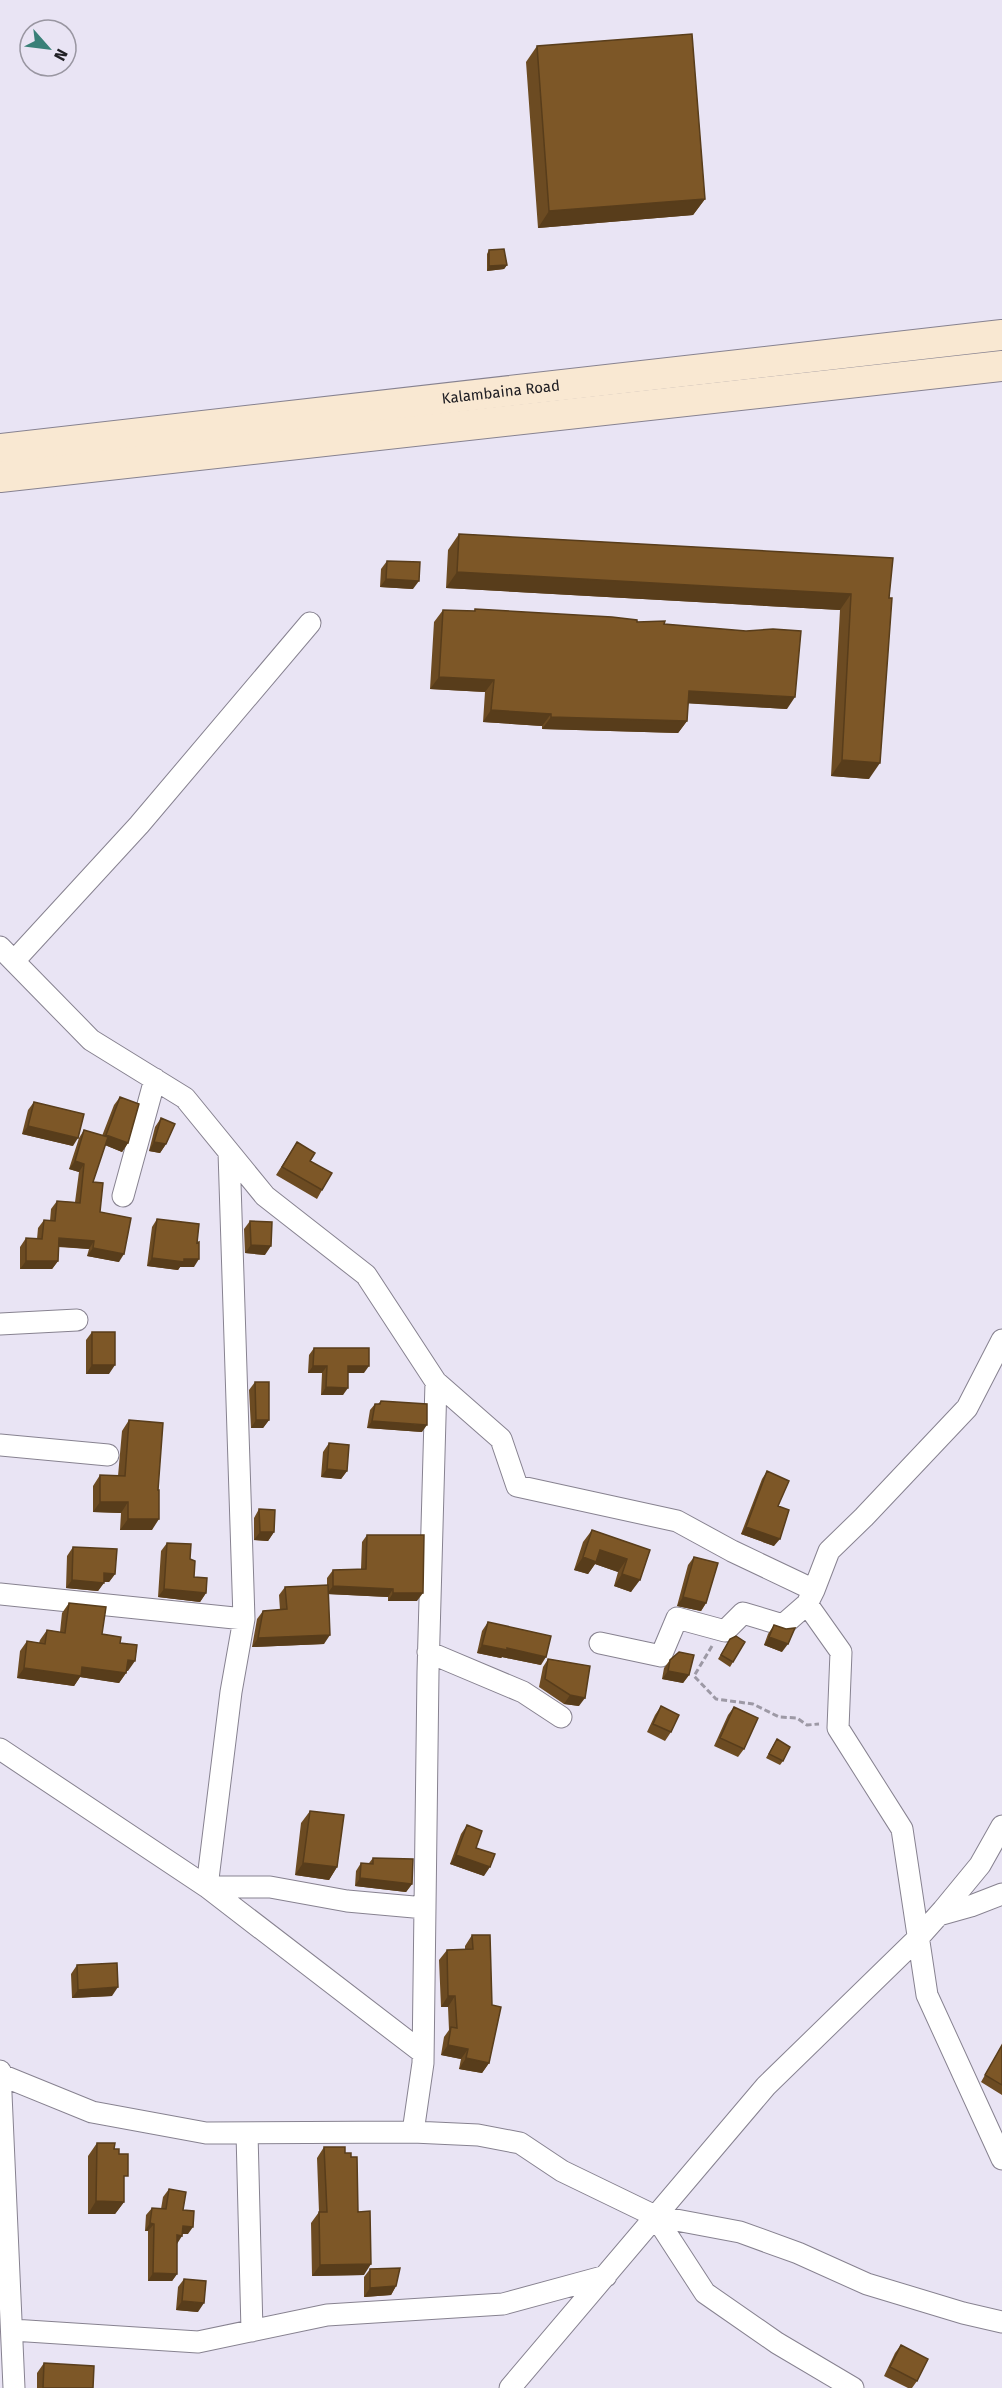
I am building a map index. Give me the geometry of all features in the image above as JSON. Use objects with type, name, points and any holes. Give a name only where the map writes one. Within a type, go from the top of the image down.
[{"type":"main road","name":"Kalambaina Road","points":[[0,449],[1002,335]]},
{"type":"main road","points":[[0,477],[1002,366]]},
{"type":"street","points":[[310,623],[139,825],[7,954],[91,1040],[185,1098],[266,1196],[366,1275],[436,1382],[501,1439],[517,1486],[677,1521],[810,1597],[841,1652],[838,1728],[902,1829],[927,1995],[1002,2159]]},
{"type":"street","points":[[123,1196],[155,1079]]},
{"type":"street","points":[[207,1887],[231,1692],[244,1619],[229,1152]]},
{"type":"street","points":[[0,1324],[77,1320]]},
{"type":"street","points":[[600,1643],[661,1656],[677,1618],[726,1632],[743,1613],[783,1625],[810,1597],[829,1551],[966,1408],[1002,1340]]},
{"type":"street","points":[[413,2132],[423,2053],[428,1652],[436,1382]]},
{"type":"street","points":[[0,1445],[108,1455]]},
{"type":"street","points":[[0,1594],[244,1619]]},
{"type":"street","points":[[428,1652],[523,1692],[561,1717]]},
{"type":"street","points":[[0,1749],[207,1887],[423,2053]]},
{"type":"street","points":[[510,2388],[766,2086],[939,1915],[980,1865],[1002,1826]]},
{"type":"street","points":[[207,1887],[270,1887],[347,1901],[425,1908]]},
{"type":"street","points":[[939,1915],[1002,1894]]},
{"type":"street","points":[[14,2388],[1,2073],[92,2112],[206,2133],[413,2132],[478,2135],[520,2143],[562,2171],[655,2216],[740,2232],[798,2253],[867,2284],[963,2313],[1002,2322]]},
{"type":"street","points":[[247,2133],[252,2331]]},
{"type":"street","points":[[655,2216],[705,2293],[777,2343],[853,2388]]},
{"type":"street","points":[[12,2330],[198,2342],[327,2315],[502,2304],[606,2276]]},
{"type":"path","points":[[726,1632],[717,1638],[694,1676],[716,1699],[753,1704],[779,1717],[797,1718],[807,1725],[838,1723]]},
{"type":"building","points":[[692,34],[705,199],[549,211],[537,46]]},
{"type":"building","points":[[504,249],[507,265],[489,266],[489,250]]},
{"type":"building","points":[[459,534],[893,558],[880,763],[842,760],[851,594],[457,572]]},
{"type":"building","points":[[387,561],[420,562],[419,581],[386,579]]},
{"type":"building","points":[[475,609],[612,617],[637,620],[637,622],[665,621],[664,624],[746,631],[773,629],[801,631],[795,697],[689,691],[687,721],[551,717],[551,714],[491,710],[494,680],[439,677],[443,610],[475,611]]},
{"type":"building","points":[[120,1097],[139,1104],[128,1143],[106,1135]]},
{"type":"building","points":[[34,1102],[84,1114],[78,1138],[28,1126]]},
{"type":"building","points":[[161,1118],[175,1124],[166,1144],[154,1142]]},
{"type":"building","points":[[84,1130],[108,1137],[93,1182],[103,1183],[100,1212],[131,1218],[124,1254],[93,1248],[94,1241],[59,1238],[58,1261],[26,1261],[26,1238],[42,1239],[44,1220],[55,1221],[57,1201],[80,1203],[84,1164],[75,1161]]},
{"type":"building","points":[[297,1142],[315,1153],[310,1161],[332,1173],[322,1190],[282,1167]]},
{"type":"building","points":[[157,1219],[199,1224],[197,1243],[199,1242],[199,1259],[184,1259],[184,1262],[152,1258]]},
{"type":"building","points":[[250,1221],[272,1222],[271,1246],[251,1245]]},
{"type":"building","points":[[92,1332],[115,1332],[115,1365],[92,1365]]},
{"type":"building","points":[[314,1348],[369,1348],[369,1366],[348,1366],[348,1388],[326,1387],[327,1366],[313,1366]]},
{"type":"building","points":[[255,1382],[269,1382],[269,1420],[256,1420]]},
{"type":"building","points":[[381,1401],[427,1404],[427,1425],[372,1421],[375,1404],[380,1404]]},
{"type":"building","points":[[129,1420],[163,1423],[158,1490],[159,1519],[128,1519],[128,1502],[100,1502],[100,1475],[125,1476]]},
{"type":"building","points":[[329,1443],[349,1445],[347,1471],[327,1469]]},
{"type":"building","points":[[767,1471],[789,1481],[778,1506],[789,1510],[780,1539],[746,1527]]},
{"type":"building","points":[[259,1509],[275,1510],[274,1532],[260,1532]]},
{"type":"building","points":[[592,1530],[650,1550],[640,1580],[622,1574],[627,1559],[600,1550],[596,1562],[583,1557]]},
{"type":"building","points":[[367,1535],[424,1535],[423,1593],[393,1593],[393,1589],[333,1586],[333,1570],[366,1569]]},
{"type":"building","points":[[167,1543],[191,1544],[190,1559],[195,1561],[194,1577],[207,1578],[206,1593],[164,1589]]},
{"type":"building","points":[[73,1547],[117,1549],[115,1574],[104,1573],[104,1583],[72,1580]]},
{"type":"building","points":[[694,1557],[718,1563],[706,1603],[683,1597]]},
{"type":"building","points":[[328,1585],[330,1635],[258,1638],[263,1611],[287,1609],[285,1587]]},
{"type":"building","points":[[69,1603],[106,1607],[102,1634],[121,1637],[120,1643],[137,1645],[135,1661],[128,1660],[126,1673],[82,1667],[81,1676],[24,1668],[27,1641],[45,1644],[47,1630],[65,1633]]},
{"type":"building","points":[[488,1622],[551,1636],[546,1657],[482,1645]]},
{"type":"building","points":[[774,1625],[786,1629],[795,1628],[788,1644],[769,1637]]},
{"type":"building","points":[[736,1636],[745,1642],[733,1662],[721,1655],[730,1639]]},
{"type":"building","points":[[679,1652],[694,1655],[689,1675],[668,1671],[670,1660]]},
{"type":"building","points":[[548,1659],[590,1666],[585,1698],[570,1695],[545,1679]]},
{"type":"building","points":[[661,1706],[679,1715],[671,1732],[653,1724]]},
{"type":"building","points":[[734,1707],[758,1718],[744,1749],[720,1738]]},
{"type":"building","points":[[777,1739],[790,1747],[783,1761],[769,1754]]},
{"type":"building","points":[[310,1811],[344,1815],[337,1867],[303,1863]]},
{"type":"building","points":[[467,1825],[482,1831],[476,1848],[495,1854],[490,1867],[456,1855]]},
{"type":"building","points":[[373,1858],[413,1859],[412,1884],[360,1878],[361,1863],[373,1864]]},
{"type":"building","points":[[472,1935],[490,1935],[492,2005],[501,2007],[489,2063],[466,2058],[468,2049],[448,2045],[451,2027],[457,2028],[455,1996],[448,1996],[447,1950],[473,1949]]},
{"type":"building","points":[[117,1963],[118,1987],[78,1990],[77,1965]]},
{"type":"building","points":[[1002,2045],[1002,2085],[985,2075]]},
{"type":"building","points":[[97,2143],[115,2143],[114,2149],[119,2149],[119,2154],[128,2154],[128,2176],[124,2176],[124,2202],[96,2201]]},
{"type":"building","points":[[324,2147],[345,2147],[345,2153],[351,2153],[351,2157],[357,2157],[358,2212],[370,2211],[371,2264],[320,2265],[319,2212],[327,2212]]},
{"type":"building","points":[[169,2189],[186,2192],[183,2210],[194,2211],[193,2227],[183,2226],[182,2236],[177,2235],[177,2274],[153,2273],[154,2224],[150,2223],[152,2208],[166,2209]]},
{"type":"building","points":[[400,2268],[396,2286],[370,2288],[370,2269]]},
{"type":"building","points":[[184,2279],[206,2281],[204,2303],[182,2301]]},
{"type":"building","points":[[901,2345],[928,2359],[917,2381],[890,2367]]},
{"type":"building","points":[[44,2363],[94,2366],[93,2388],[43,2388]]}]
